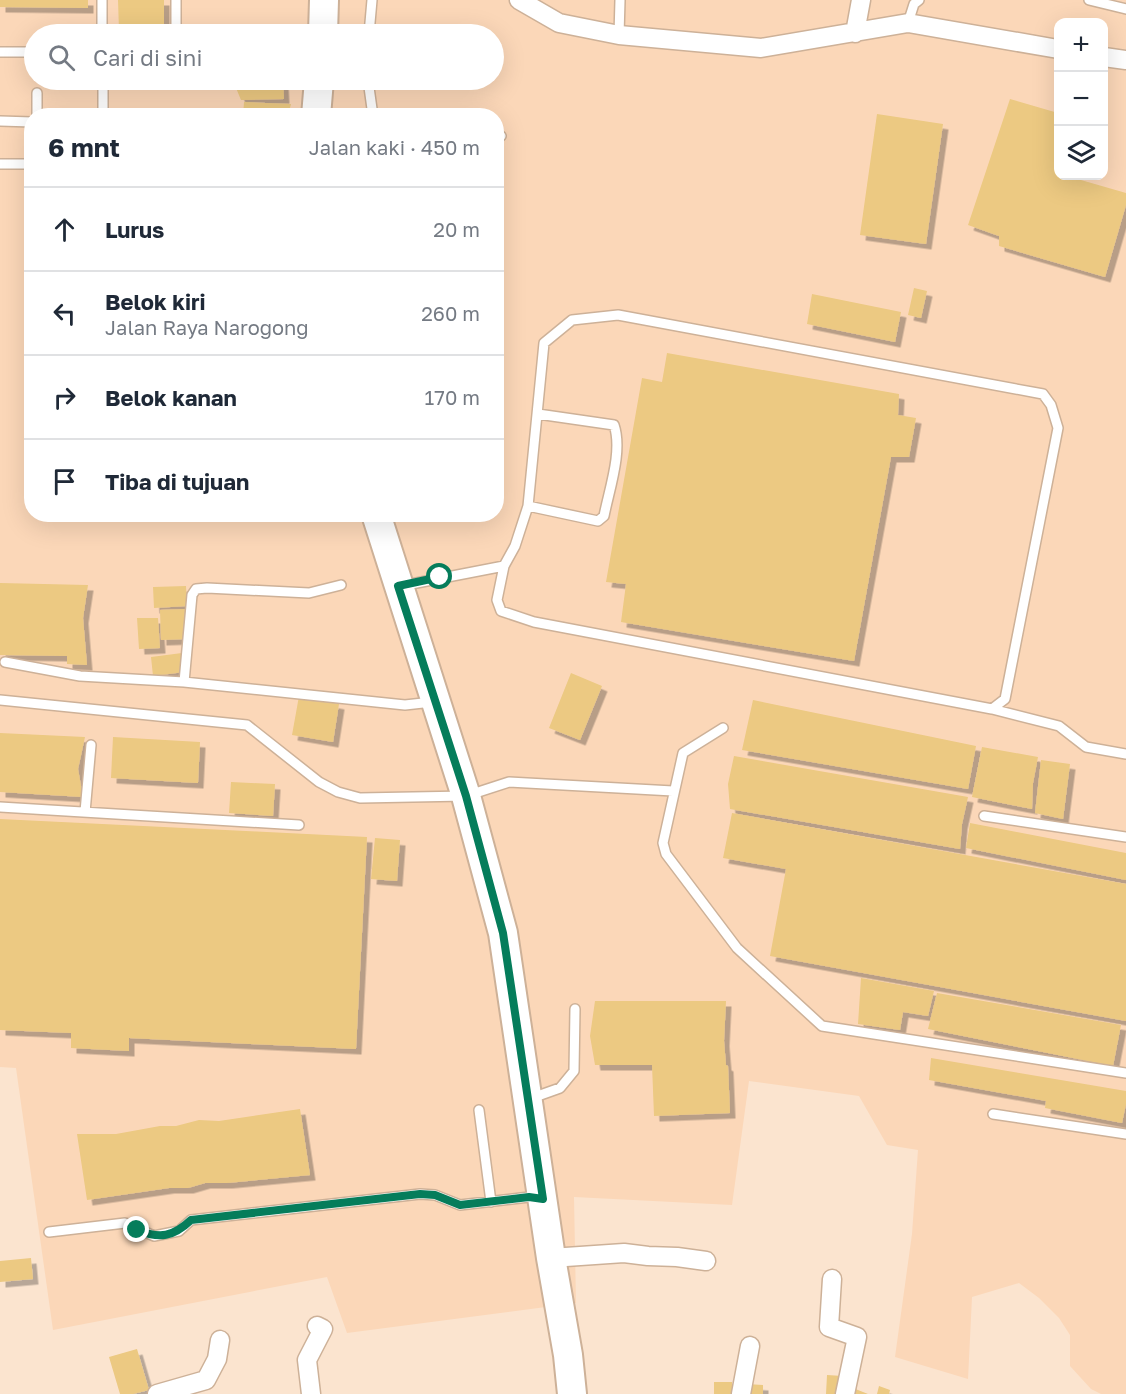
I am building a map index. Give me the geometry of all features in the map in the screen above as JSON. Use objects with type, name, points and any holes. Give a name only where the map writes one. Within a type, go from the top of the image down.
[{"type":"main road","points":[[323,24],[324,0]]},
{"type":"main road","points":[[317,108],[318,90]]},
{"type":"main road","points":[[378,522],[434,702],[466,796],[503,933],[551,1258],[568,1355],[572,1394]]},
{"type":"street","points":[[519,0],[559,23],[619,35],[761,48],[908,23],[1054,48]]},
{"type":"street","points":[[855,33],[861,0]]},
{"type":"street","points":[[1108,58],[1126,60]]},
{"type":"street","points":[[551,1258],[624,1252],[648,1257],[677,1257],[706,1261]]},
{"type":"street","points":[[832,1279],[829,1327],[857,1337],[846,1394]]},
{"type":"street","points":[[311,1394],[308,1360],[323,1329],[317,1326]]},
{"type":"street","points":[[157,1394],[209,1387],[220,1340]]},
{"type":"street","points":[[741,1394],[750,1346]]},
{"type":"lane","points":[[102,0],[102,24]]},
{"type":"lane","points":[[176,0],[176,24]]},
{"type":"lane","points":[[370,24],[372,0]]},
{"type":"lane","points":[[619,35],[620,0]]},
{"type":"lane","points":[[908,23],[914,4],[919,0]]},
{"type":"lane","points":[[1089,0],[1126,9]]},
{"type":"lane","points":[[0,52],[24,52]]},
{"type":"lane","points":[[103,90],[103,108]]},
{"type":"lane","points":[[369,90],[372,108]]},
{"type":"lane","points":[[37,93],[37,108]]},
{"type":"lane","points":[[0,121],[24,122]]},
{"type":"lane","points":[[0,164],[24,164]]},
{"type":"lane","points":[[992,709],[1005,699],[1058,428],[1052,405],[1043,394],[618,315],[572,320],[544,343],[528,506],[515,546],[504,566],[497,600],[501,611],[534,622],[992,709],[1059,726],[1086,747],[1126,754]]},
{"type":"lane","points":[[528,506],[598,520],[604,516],[617,451],[617,433],[614,425],[538,414]]},
{"type":"lane","points":[[398,586],[504,566]]},
{"type":"lane","points":[[184,682],[192,595],[196,590],[207,588],[309,593],[341,585]]},
{"type":"lane","points":[[4,662],[80,676],[184,682],[405,705],[434,702]]},
{"type":"lane","points":[[0,699],[238,723],[256,730],[319,782],[338,792],[360,798],[466,796],[510,782],[673,791]]},
{"type":"lane","points":[[723,728],[682,753],[663,843],[666,854],[737,948],[822,1026],[1126,1072]]},
{"type":"lane","points":[[85,812],[91,745]]},
{"type":"lane","points":[[0,807],[299,825]]},
{"type":"lane","points":[[984,816],[1126,837]]},
{"type":"lane","points":[[529,1100],[560,1088],[574,1071],[575,1008]]},
{"type":"lane","points":[[479,1110],[491,1202]]},
{"type":"lane","points":[[993,1114],[1126,1134]]},
{"type":"lane","points":[[49,1232],[125,1223],[154,1236],[179,1231],[191,1220],[420,1194],[435,1195],[460,1205],[529,1197],[543,1199]]},
{"type":"shaded area","points":[[0,0],[1126,0],[1126,1394],[1101,1394],[1091,1389],[1070,1366],[1070,1335],[1059,1318],[1039,1298],[1019,1283],[972,1297],[968,1379],[895,1357],[912,1234],[918,1150],[887,1145],[859,1096],[749,1081],[732,1205],[574,1197],[576,1303],[347,1333],[327,1277],[53,1330],[16,1068],[0,1067]]},
{"type":"building","points":[[0,0],[88,0],[88,8],[0,7]]},
{"type":"building","points":[[118,0],[164,0],[164,24],[119,24]]},
{"type":"building","points":[[237,90],[284,90],[284,99],[241,100]]},
{"type":"building","points":[[1010,99],[1054,112],[1054,180],[1081,180],[1126,193],[1126,205],[1105,277],[999,246],[999,236],[968,225]]},
{"type":"building","points":[[244,102],[291,104],[290,108],[244,108]]},
{"type":"building","points":[[877,114],[943,124],[926,244],[860,235]]},
{"type":"building","points":[[914,288],[927,291],[921,318],[908,315]]},
{"type":"building","points":[[812,294],[901,312],[895,342],[807,324]]},
{"type":"building","points":[[667,353],[899,394],[898,415],[916,418],[909,457],[891,457],[854,661],[621,622],[626,584],[606,582],[642,378],[662,382]]},
{"type":"building","points":[[0,583],[88,585],[83,618],[87,665],[67,664],[67,656],[0,655]]},
{"type":"building","points":[[186,586],[187,606],[154,608],[153,587]]},
{"type":"building","points":[[186,609],[187,639],[161,640],[160,610]]},
{"type":"building","points":[[137,618],[158,618],[160,648],[139,649]]},
{"type":"building","points":[[182,653],[184,672],[153,676],[151,657]]},
{"type":"building","points":[[571,673],[602,686],[580,740],[549,728]]},
{"type":"building","points":[[299,696],[339,704],[333,742],[292,735]]},
{"type":"building","points":[[753,700],[976,746],[968,789],[742,750]]},
{"type":"building","points":[[0,733],[85,737],[78,769],[83,797],[0,792]]},
{"type":"building","points":[[113,737],[200,742],[198,783],[111,778]]},
{"type":"building","points":[[982,747],[1038,757],[1033,783],[1032,809],[972,797]]},
{"type":"building","points":[[734,756],[968,797],[962,824],[960,849],[730,809],[728,784]]},
{"type":"building","points":[[1041,760],[1070,764],[1063,819],[1035,813]]},
{"type":"building","points":[[231,782],[275,784],[273,816],[229,813]]},
{"type":"building","points":[[732,813],[1126,884],[1126,1021],[770,956],[786,869],[723,858]]},
{"type":"building","points":[[0,819],[367,837],[356,1049],[129,1038],[129,1051],[71,1048],[71,1033],[0,1030]]},
{"type":"building","points":[[970,823],[1126,853],[1126,880],[966,848]]},
{"type":"building","points":[[375,838],[400,840],[397,881],[371,879]]},
{"type":"building","points":[[861,978],[934,991],[928,1016],[903,1012],[900,1030],[858,1024]]},
{"type":"building","points":[[937,993],[1121,1025],[1113,1066],[928,1029]]},
{"type":"building","points":[[595,1001],[726,1001],[724,1041],[726,1065],[728,1066],[730,1113],[654,1116],[652,1065],[595,1065],[590,1036]]},
{"type":"building","points":[[931,1058],[1126,1091],[1122,1123],[1045,1108],[1046,1101],[929,1080]]},
{"type":"building","points":[[300,1109],[310,1175],[205,1183],[188,1188],[169,1188],[87,1200],[77,1134],[116,1134],[160,1126],[176,1126],[199,1120],[219,1121]]},
{"type":"building","points":[[31,1258],[33,1279],[0,1282],[0,1261]]},
{"type":"building","points":[[137,1349],[149,1390],[120,1394],[109,1357]]},
{"type":"building","points":[[827,1375],[843,1376],[842,1394],[826,1394]]},
{"type":"building","points":[[714,1382],[732,1382],[732,1394],[714,1394]]},
{"type":"building","points":[[747,1384],[763,1385],[763,1394],[746,1394]]},
{"type":"building","points":[[879,1386],[890,1390],[889,1394],[877,1394]]},
{"type":"building","points":[[853,1388],[868,1394],[850,1394]]},
{"type":"route","points":[[137,1230],[154,1236],[179,1231],[191,1220],[420,1194],[435,1195],[460,1205],[529,1197],[543,1199],[503,933],[466,796],[398,586],[440,577]]}]
